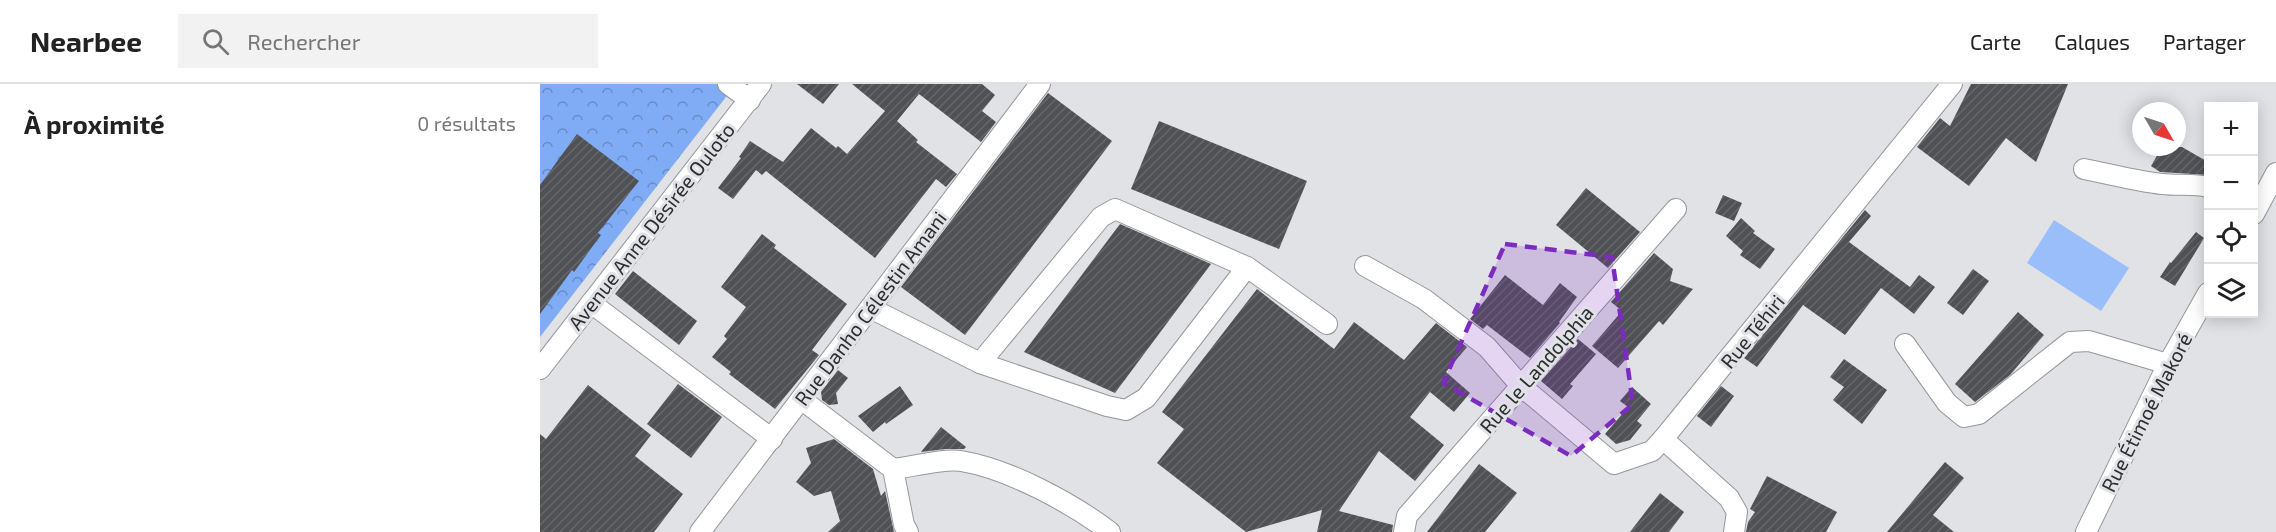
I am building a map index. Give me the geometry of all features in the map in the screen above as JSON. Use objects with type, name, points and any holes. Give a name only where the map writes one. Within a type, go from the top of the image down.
[{"type":"street","points":[[728,84],[756,92]]},
{"type":"street","name":"Rue Danho Célestin Amani","points":[[700,532],[1040,84]]},
{"type":"street","name":"Rue Téhiri","points":[[1521,386],[1614,464],[1652,451],[1952,84]]},
{"type":"street","name":"Avenue Anne Désirée Ouloto","points":[[540,369],[756,92]]},
{"type":"street","points":[[2084,169],[2155,184],[2181,187],[2194,183],[2204,186]]},
{"type":"street","points":[[2260,207],[2276,173]]},
{"type":"street","points":[[980,363],[1101,217],[1115,209],[1247,267],[1327,324]]},
{"type":"street","name":"Rue le Landolphia","points":[[1404,532],[1407,516],[1676,209]]},
{"type":"street","points":[[1365,266],[1424,299],[1478,340],[1521,386]]},
{"type":"street","points":[[870,308],[980,363],[1107,406],[1126,410],[1146,398],[1247,267]]},
{"type":"street","name":"Rue Étimoé Makoré","points":[[2086,532],[2168,364],[2204,300]]},
{"type":"street","points":[[591,303],[772,439]]},
{"type":"street","points":[[1905,344],[1947,403],[1964,417],[1979,414],[2070,342],[2089,341],[2168,364]]},
{"type":"street","points":[[801,399],[893,469],[904,525],[908,532]]},
{"type":"street","points":[[1664,439],[1730,498],[1737,512],[1734,532]]},
{"type":"street","points":[[893,469],[959,460],[1018,479],[1088,515],[1110,532]]},
{"type":"highlighted area","points":[[1505,244],[1612,257],[1633,404],[1571,456],[1443,383]]},
{"type":"shaded area","points":[[2054,220],[2129,268],[2101,311],[2027,263]]},
{"type":"green space","points":[[540,84],[736,84],[540,337]]},
{"type":"building","points":[[797,84],[839,84],[823,104]]},
{"type":"building","points":[[852,84],[982,84],[995,95],[982,111],[996,122],[981,142],[919,94],[897,121],[918,140],[916,142],[957,174],[946,187],[936,179],[875,258],[766,171],[762,175],[756,170],[733,199],[718,188],[741,158],[739,157],[750,141],[783,162],[811,128],[847,154],[885,111]]},
{"type":"building","points":[[1971,84],[2068,84],[2036,162],[2006,138],[1969,186],[1917,147],[1940,118],[1950,126]]},
{"type":"building","points":[[1048,93],[1112,141],[965,335],[901,287]]},
{"type":"building","points":[[1159,121],[1307,181],[1279,249],[1131,189]]},
{"type":"building","points":[[577,134],[639,181],[598,233],[601,235],[574,272],[572,270],[540,314],[540,185]]},
{"type":"building","points":[[2186,149],[2204,160],[2204,175],[2160,172],[2151,166],[2157,156],[2186,156]]},
{"type":"building","points":[[1586,188],[1640,232],[1608,268],[1556,225]]},
{"type":"building","points":[[1723,195],[1742,203],[1734,221],[1715,213]]},
{"type":"building","points":[[1865,210],[1871,216],[1849,242],[1910,287],[1919,275],[1935,287],[1914,314],[1881,288],[1845,335],[1803,305],[1757,367],[1744,358]]},
{"type":"building","points":[[1741,218],[1755,231],[1753,233],[1775,249],[1760,269],[1740,255],[1743,251],[1726,236]]},
{"type":"building","points":[[1120,224],[1211,264],[1115,393],[1024,352]]},
{"type":"building","points":[[2196,232],[2204,238],[2175,286],[2160,277]]},
{"type":"building","points":[[762,234],[776,245],[774,248],[847,304],[812,350],[819,355],[775,409],[729,374],[731,372],[712,357],[727,339],[724,336],[746,307],[721,287]]},
{"type":"building","points":[[1654,253],[1673,269],[1670,281],[1693,289],[1663,325],[1659,321],[1618,368],[1592,346],[1622,311],[1611,302]]},
{"type":"building","points":[[1973,269],[1989,281],[1963,315],[1947,303]]},
{"type":"building","points":[[633,271],[697,321],[679,345],[615,294]]},
{"type":"building","points":[[1505,275],[1543,305],[1560,283],[1577,297],[1560,323],[1530,358],[1487,325],[1483,329],[1470,319]]},
{"type":"building","points":[[1257,289],[1334,349],[1354,322],[1404,360],[1436,323],[1467,347],[1446,372],[1470,393],[1454,412],[1430,392],[1410,417],[1444,445],[1415,481],[1379,451],[1339,511],[1393,525],[1392,532],[1317,532],[1322,510],[1246,532],[1157,463],[1184,429],[1162,412]]},
{"type":"building","points":[[2018,312],[2044,335],[2010,375],[1975,402],[1955,384]]},
{"type":"building","points":[[1578,339],[1596,354],[1570,384],[1573,386],[1562,399],[1541,381]]},
{"type":"building","points":[[1844,359],[1887,390],[1862,424],[1833,400],[1844,387],[1830,377]]},
{"type":"building","points":[[838,370],[848,378],[836,393],[838,404],[829,405],[822,400],[821,392]]},
{"type":"building","points":[[678,384],[722,417],[691,458],[647,424]]},
{"type":"building","points":[[588,385],[651,435],[635,456],[683,494],[654,532],[540,532],[540,434],[546,439]]},
{"type":"building","points":[[900,386],[913,405],[873,432],[858,416]]},
{"type":"building","points":[[1721,386],[1734,396],[1711,427],[1697,416]]},
{"type":"building","points":[[1632,387],[1651,404],[1637,421],[1642,425],[1630,440],[1616,444],[1605,434],[1628,407],[1620,401]]},
{"type":"building","points":[[941,427],[966,447],[921,452]]},
{"type":"building","points":[[834,439],[873,469],[881,496],[885,491],[894,532],[828,532],[840,521],[831,491],[814,496],[796,482],[811,463],[806,448]]},
{"type":"building","points":[[1945,462],[1964,478],[1933,515],[1954,532],[1887,532]]},
{"type":"building","points":[[1479,464],[1517,493],[1485,532],[1427,532]]},
{"type":"building","points":[[1767,476],[1837,512],[1826,532],[1746,532],[1748,522],[1755,512],[1750,509]]},
{"type":"building","points":[[1660,493],[1684,512],[1669,532],[1630,532]]}]
